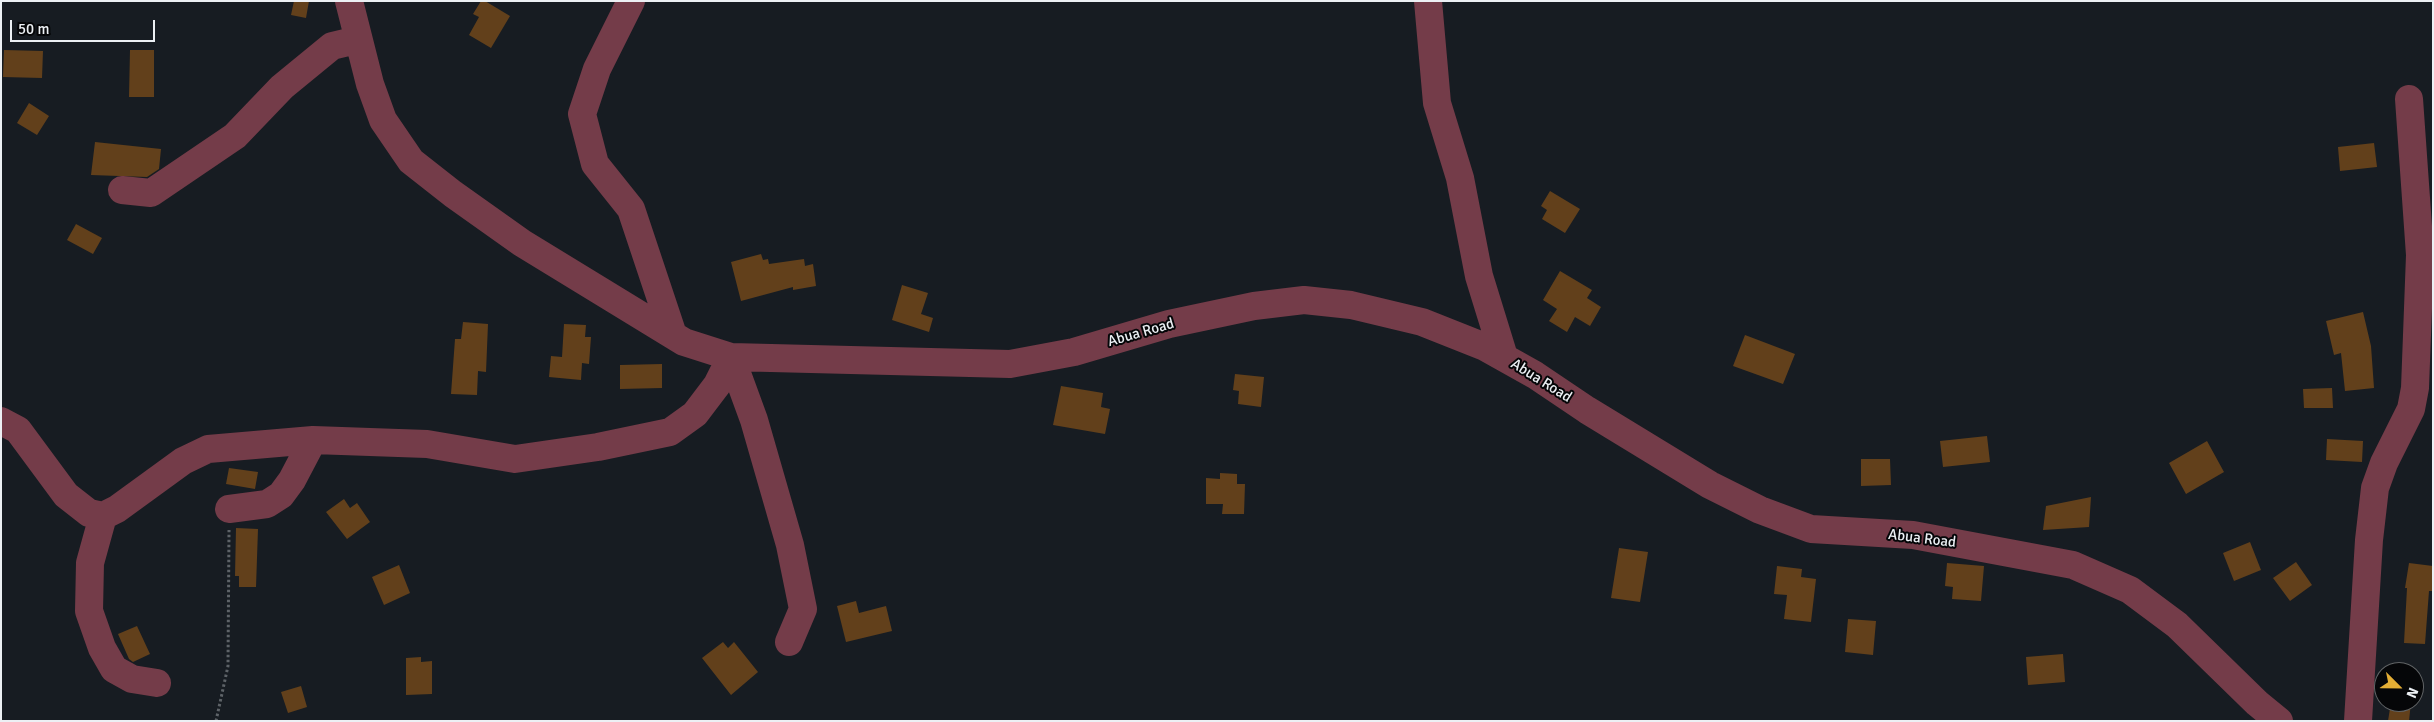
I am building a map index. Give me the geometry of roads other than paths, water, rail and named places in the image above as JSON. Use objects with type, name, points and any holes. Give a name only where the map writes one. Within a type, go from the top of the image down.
[{"type":"street","name":"Abua Road","points":[[349,1],[357,40],[383,120],[411,161],[453,194],[522,243],[684,342],[731,357],[1010,364],[1074,352],[1169,324],[1254,306],[1304,300],[1351,305],[1422,322],[1485,346],[1710,485],[1760,510],[1811,528],[1913,535],[2073,565],[2130,590],[2177,625],[2257,703],[2279,721]]},
{"type":"street","points":[[631,1],[597,69],[582,114],[595,164],[631,209],[673,335]]},
{"type":"street","points":[[1428,1],[1437,103],[1460,178],[1479,276],[1504,357]]},
{"type":"street","points":[[122,190],[151,193],[235,136],[282,87],[332,46],[357,40]]},
{"type":"street","points":[[2358,721],[2371,515],[2375,488],[2384,463],[2411,409],[2415,388],[2420,255],[2408,99]]},
{"type":"street","points":[[1,421],[18,430],[66,495],[89,513],[103,516],[117,509],[183,461],[208,449],[313,440],[427,444],[515,459],[598,447],[670,432],[695,414],[718,386],[731,357]]},
{"type":"street","points":[[731,357],[754,420],[790,545],[803,610],[789,642]]},
{"type":"street","points":[[229,509],[266,504],[281,495],[292,480],[313,440]]},
{"type":"street","points":[[103,516],[90,563],[89,612],[102,648],[114,670],[132,679],[157,683]]}]
